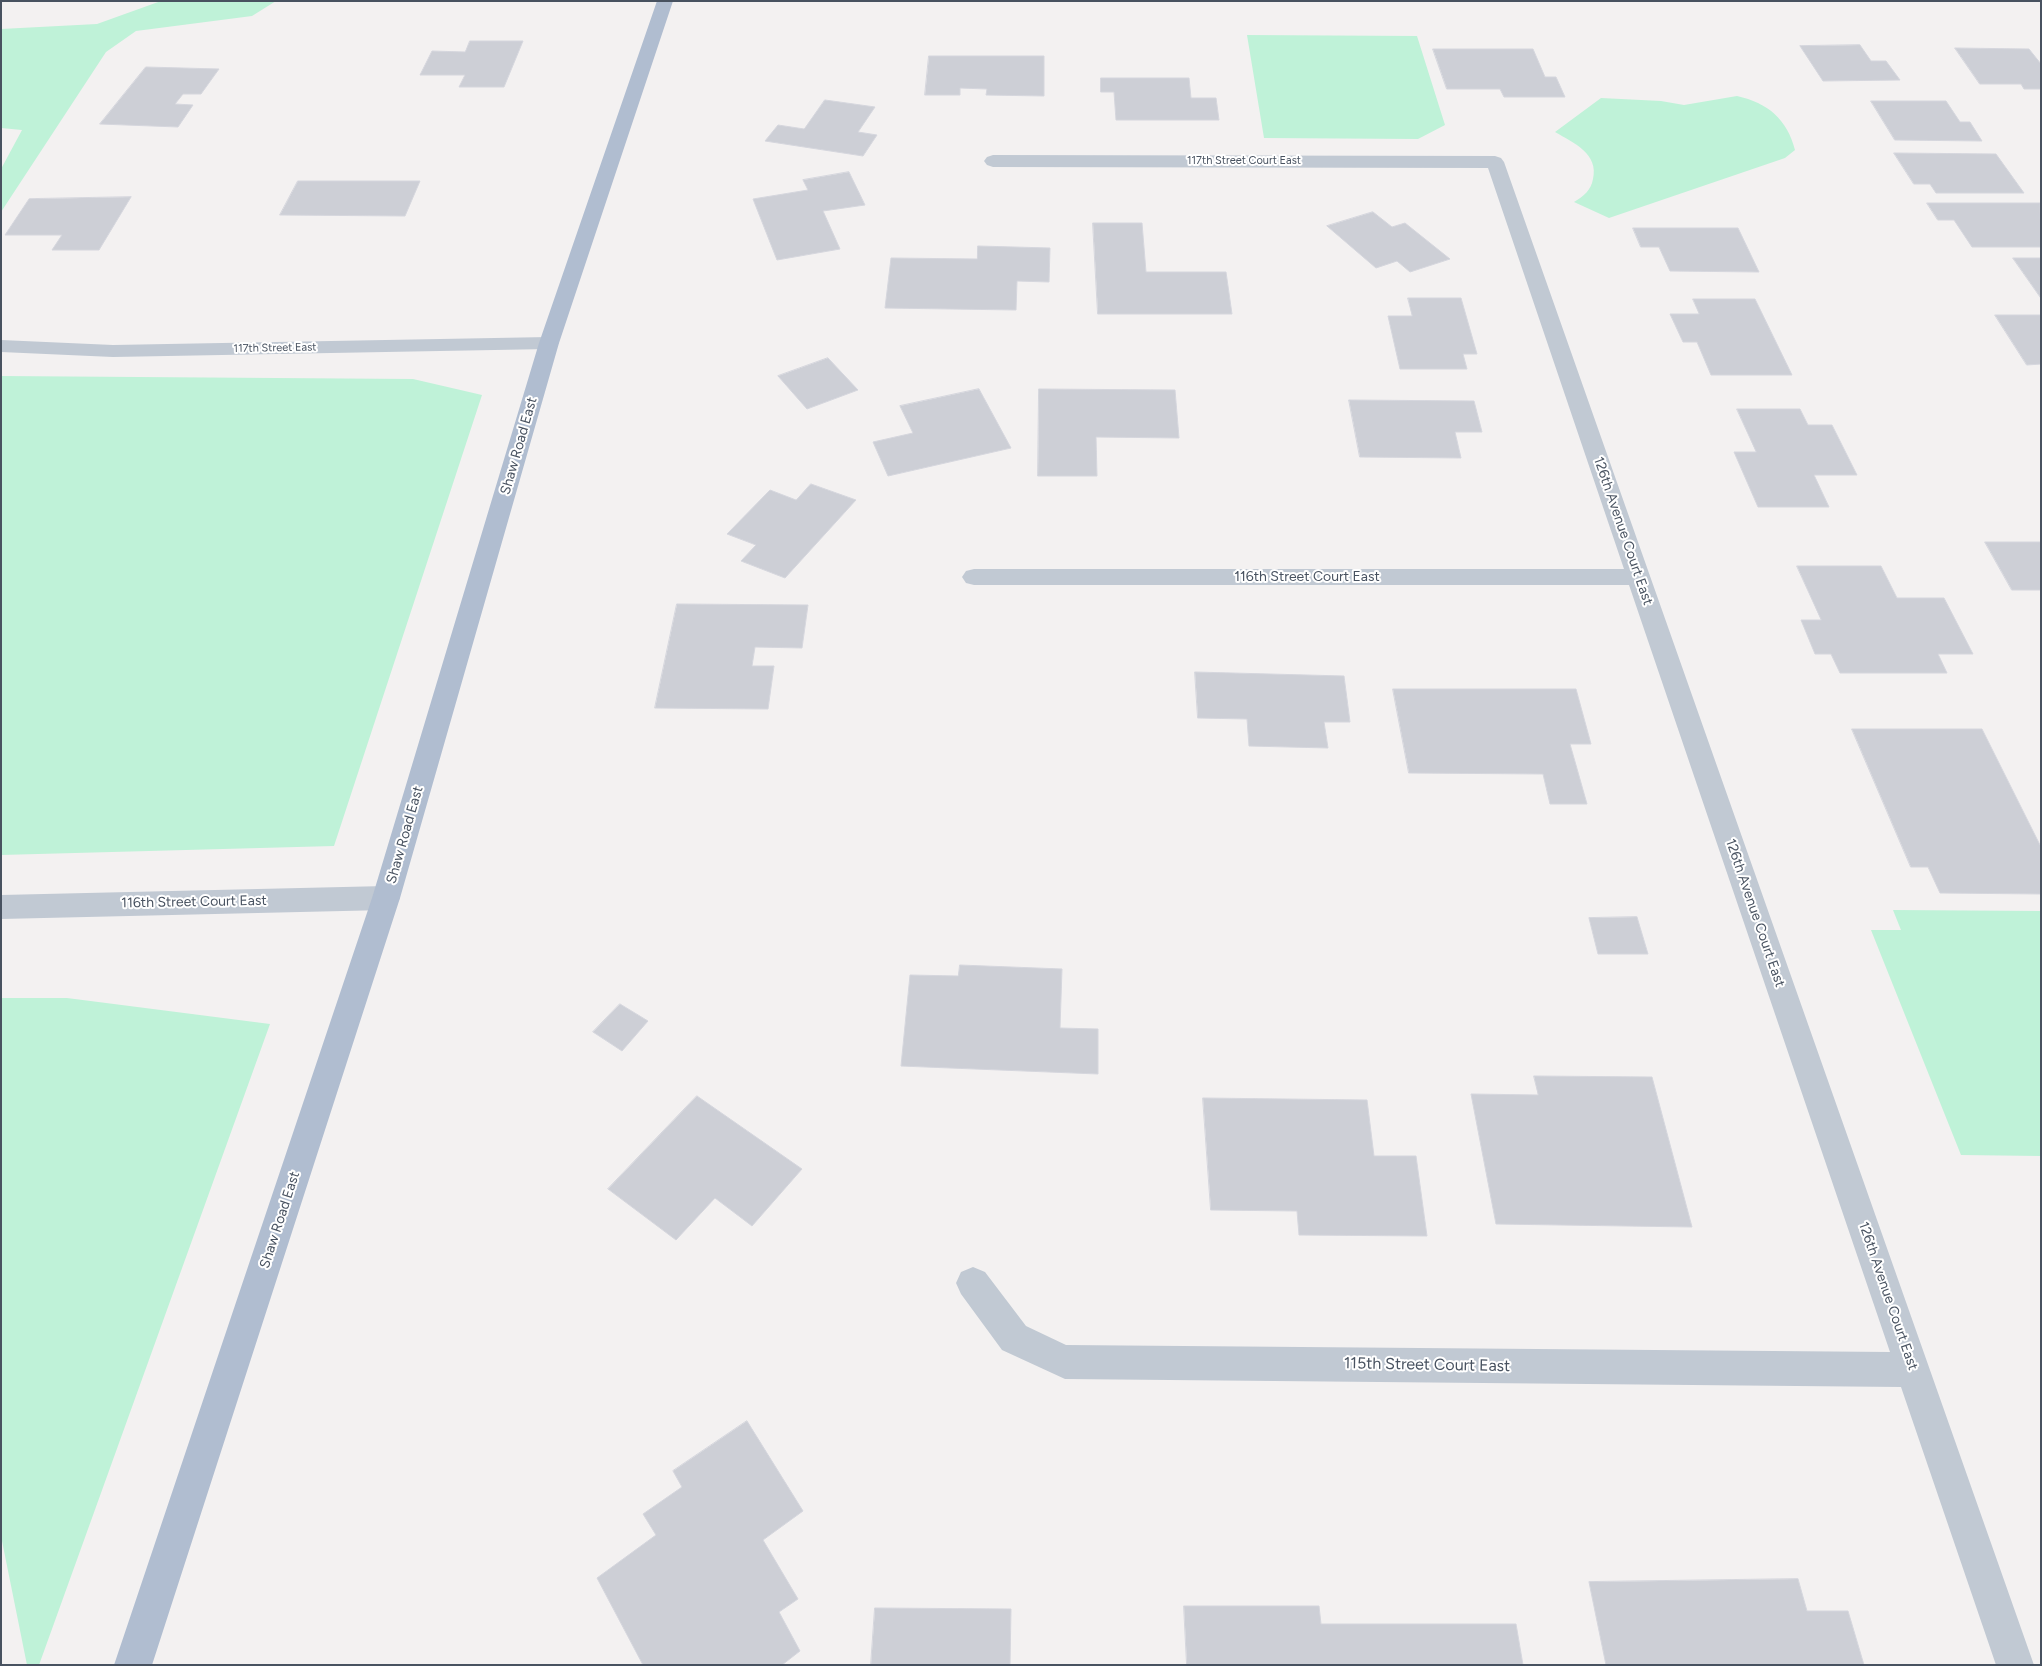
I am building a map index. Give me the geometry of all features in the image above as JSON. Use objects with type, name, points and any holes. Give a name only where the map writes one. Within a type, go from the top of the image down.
[{"type":"main road","name":"Shaw Road East","points":[[134,1665],[386,898],[549,343],[665,1]]},
{"type":"street","name":"117th Street Court East","points":[[994,161],[1495,162]]},
{"type":"street","name":"126th Avenue Court East","points":[[1495,162],[2016,1665]]},
{"type":"street","name":"117th Street East","points":[[1,346],[113,351],[549,343]]},
{"type":"street","name":"116th Street Court East","points":[[974,577],[1639,577]]},
{"type":"street","name":"116th Street Court East","points":[[1,907],[386,898]]},
{"type":"street","name":"115th Street Court East","points":[[973,1283],[1014,1338],[1065,1362],[1914,1370]]},
{"type":"green space","points":[[161,1],[276,1],[252,16],[136,31],[106,52],[1,212],[1,169],[22,130],[1,128],[1,29],[97,24]]},
{"type":"green space","points":[[1247,35],[1417,36],[1445,125],[1418,139],[1264,138]]},
{"type":"green space","points":[[1737,96],[1758,103],[1775,114],[1787,129],[1795,150],[1785,158],[1609,218],[1574,202],[1589,190],[1594,170],[1589,156],[1583,150],[1555,132],[1601,98],[1661,101],[1684,105]]},
{"type":"green space","points":[[1,376],[413,379],[482,395],[334,846],[1,855]]},
{"type":"green space","points":[[1893,910],[2041,911],[2041,1156],[1961,1155],[1871,930],[1901,930]]},
{"type":"green space","points":[[1,998],[67,998],[270,1024],[39,1665],[27,1665],[1,1536]]},
{"type":"building","points":[[470,41],[523,41],[504,87],[459,87],[465,75],[420,75],[432,51],[465,52]]},
{"type":"building","points":[[1860,45],[1871,61],[1886,61],[1900,80],[1823,81],[1800,46]]},
{"type":"building","points":[[1955,48],[2029,49],[2041,64],[2041,89],[2024,89],[2021,84],[1980,84]]},
{"type":"building","points":[[1433,49],[1533,49],[1545,77],[1556,77],[1565,97],[1504,97],[1500,89],[1447,89]]},
{"type":"building","points":[[929,56],[1044,56],[1044,96],[986,95],[987,89],[960,88],[960,95],[925,95]]},
{"type":"building","points":[[146,67],[219,69],[201,94],[183,94],[175,104],[193,105],[178,127],[100,124]]},
{"type":"building","points":[[1101,78],[1189,78],[1191,98],[1216,98],[1219,120],[1116,120],[1114,92],[1101,92]]},
{"type":"building","points":[[825,100],[875,107],[858,132],[877,135],[863,156],[765,141],[778,125],[804,129]]},
{"type":"building","points":[[1871,101],[1946,101],[1960,122],[1970,122],[1982,141],[1895,140]]},
{"type":"building","points":[[1894,153],[1996,154],[2024,193],[1936,193],[1930,184],[1914,184]]},
{"type":"building","points":[[849,172],[865,205],[823,211],[840,249],[777,260],[753,199],[808,190],[803,180]]},
{"type":"building","points":[[298,181],[420,181],[405,216],[280,215]]},
{"type":"building","points":[[131,197],[99,250],[52,250],[62,235],[5,235],[29,199]]},
{"type":"building","points":[[1927,203],[2040,203],[2041,247],[1972,247],[1954,220],[1938,220]]},
{"type":"building","points":[[1373,212],[1392,227],[1405,223],[1450,259],[1410,272],[1397,261],[1376,268],[1327,226]]},
{"type":"building","points":[[1093,223],[1142,223],[1146,272],[1226,272],[1232,314],[1098,314]]},
{"type":"building","points":[[1633,228],[1738,228],[1759,272],[1670,271],[1659,247],[1641,247]]},
{"type":"building","points":[[978,246],[1050,248],[1049,282],[1017,281],[1016,310],[885,308],[891,258],[977,259]]},
{"type":"building","points":[[2013,258],[2041,258],[2041,298]]},
{"type":"building","points":[[1408,298],[1461,298],[1477,354],[1463,354],[1467,369],[1400,369],[1388,316],[1412,316]]},
{"type":"building","points":[[1693,299],[1755,299],[1792,375],[1711,375],[1697,342],[1683,342],[1670,314],[1699,314]]},
{"type":"building","points":[[1995,315],[2041,315],[2041,364],[2027,365]]},
{"type":"building","points":[[828,358],[858,390],[807,409],[778,376]]},
{"type":"building","points":[[979,389],[1011,448],[888,476],[873,442],[913,433],[900,406]]},
{"type":"building","points":[[1039,389],[1175,390],[1179,438],[1096,437],[1097,476],[1038,476]]},
{"type":"building","points":[[1349,400],[1474,401],[1482,432],[1455,432],[1461,458],[1360,457]]},
{"type":"building","points":[[1737,409],[1800,409],[1808,425],[1832,425],[1857,475],[1814,475],[1829,507],[1758,507],[1734,452],[1756,452]]},
{"type":"building","points":[[811,484],[856,500],[785,578],[741,561],[756,545],[727,534],[770,490],[796,500]]},
{"type":"building","points":[[1985,542],[2041,542],[2041,590],[2012,590]]},
{"type":"building","points":[[1797,566],[1881,566],[1897,598],[1944,598],[1973,654],[1938,654],[1947,673],[1840,673],[1831,654],[1815,654],[1801,620],[1821,620]]},
{"type":"building","points":[[677,604],[808,605],[802,648],[755,647],[752,666],[774,666],[768,709],[655,708]]},
{"type":"building","points":[[1195,672],[1344,676],[1350,722],[1324,722],[1328,748],[1249,746],[1247,719],[1198,718]]},
{"type":"building","points":[[1393,689],[1576,689],[1591,744],[1570,744],[1587,804],[1550,804],[1543,774],[1409,773]]},
{"type":"building","points":[[1852,729],[1982,729],[2041,847],[2041,894],[1940,893],[1928,867],[1911,867]]},
{"type":"building","points":[[1637,917],[1648,954],[1598,954],[1589,918]]},
{"type":"building","points":[[960,965],[1062,969],[1060,1028],[1098,1029],[1098,1074],[901,1066],[910,975],[958,976]]},
{"type":"building","points":[[620,1004],[648,1021],[622,1051],[593,1032]]},
{"type":"building","points":[[1534,1076],[1652,1077],[1692,1227],[1496,1224],[1471,1094],[1538,1095]]},
{"type":"building","points":[[697,1096],[802,1169],[752,1226],[715,1198],[676,1240],[608,1189]]},
{"type":"building","points":[[1203,1098],[1367,1100],[1374,1156],[1416,1156],[1427,1236],[1299,1235],[1297,1211],[1211,1210]]},
{"type":"building","points":[[747,1421],[803,1511],[763,1540],[798,1599],[779,1612],[800,1651],[782,1665],[643,1665],[597,1578],[656,1535],[643,1514],[682,1487],[673,1471]]},
{"type":"building","points":[[1798,1579],[1807,1611],[1848,1611],[1864,1665],[1606,1665],[1589,1582]]},
{"type":"building","points":[[1184,1606],[1319,1606],[1321,1624],[1516,1624],[1523,1665],[1187,1665]]},
{"type":"building","points":[[875,1608],[1011,1609],[1010,1665],[871,1665]]}]
